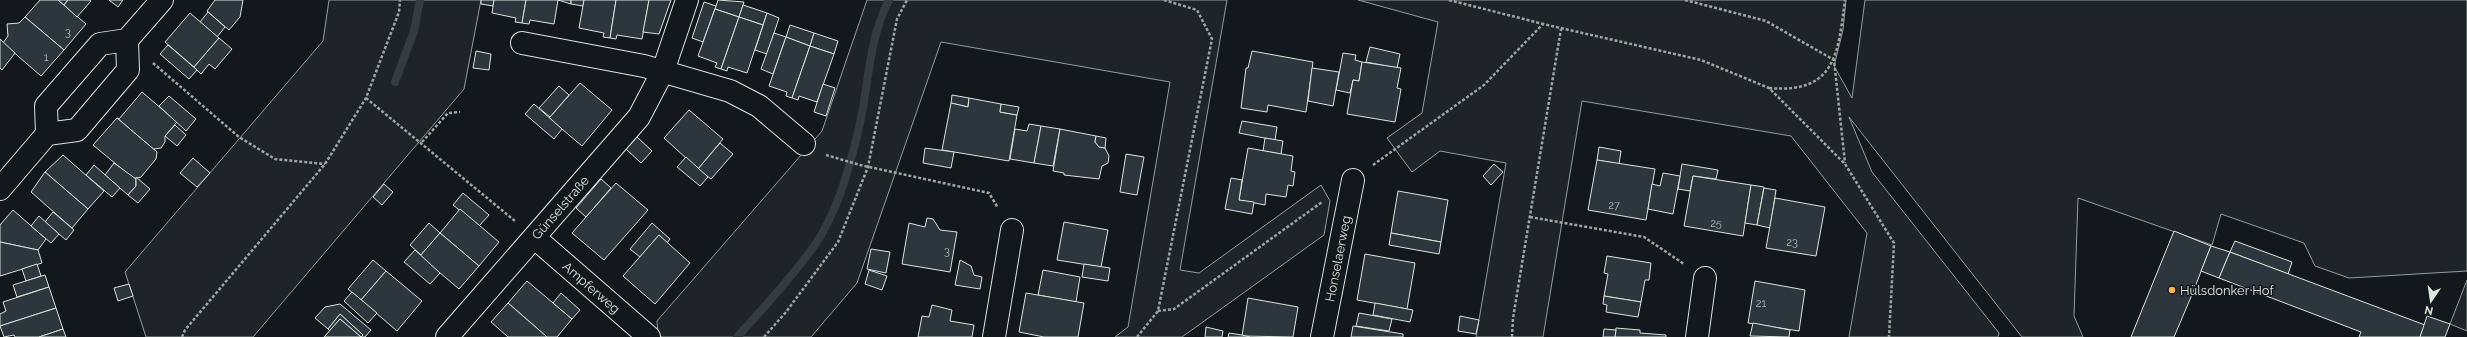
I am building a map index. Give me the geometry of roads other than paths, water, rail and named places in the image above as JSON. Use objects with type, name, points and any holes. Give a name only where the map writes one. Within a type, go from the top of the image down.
[{"type":"street","points":[[47,134],[46,106],[100,44],[126,40],[162,0]]},
{"type":"street","name":"Günselstraße","points":[[448,337],[633,124],[650,98],[663,70],[687,0]]},
{"type":"street","points":[[0,189],[47,134],[77,130],[128,70],[126,40]]},
{"type":"street","points":[[522,43],[624,61],[663,70],[714,86],[747,98],[771,115],[804,144]]},
{"type":"street","name":"Honselaerweg","points":[[1322,337],[1352,180]]},
{"type":"street","points":[[994,337],[1012,230]]},
{"type":"street","name":"Ampferweg","points":[[535,238],[649,337]]},
{"type":"street","points":[[1697,337],[1705,278]]},
{"type":"waterway","points":[[395,82],[414,31],[420,0]]},
{"type":"waterway","points":[[737,337],[796,270],[814,246],[829,221],[850,164],[861,119],[876,33],[889,0]]},
{"type":"place","name":"Hülsdonker Hof","points":[[2172,290]]}]
